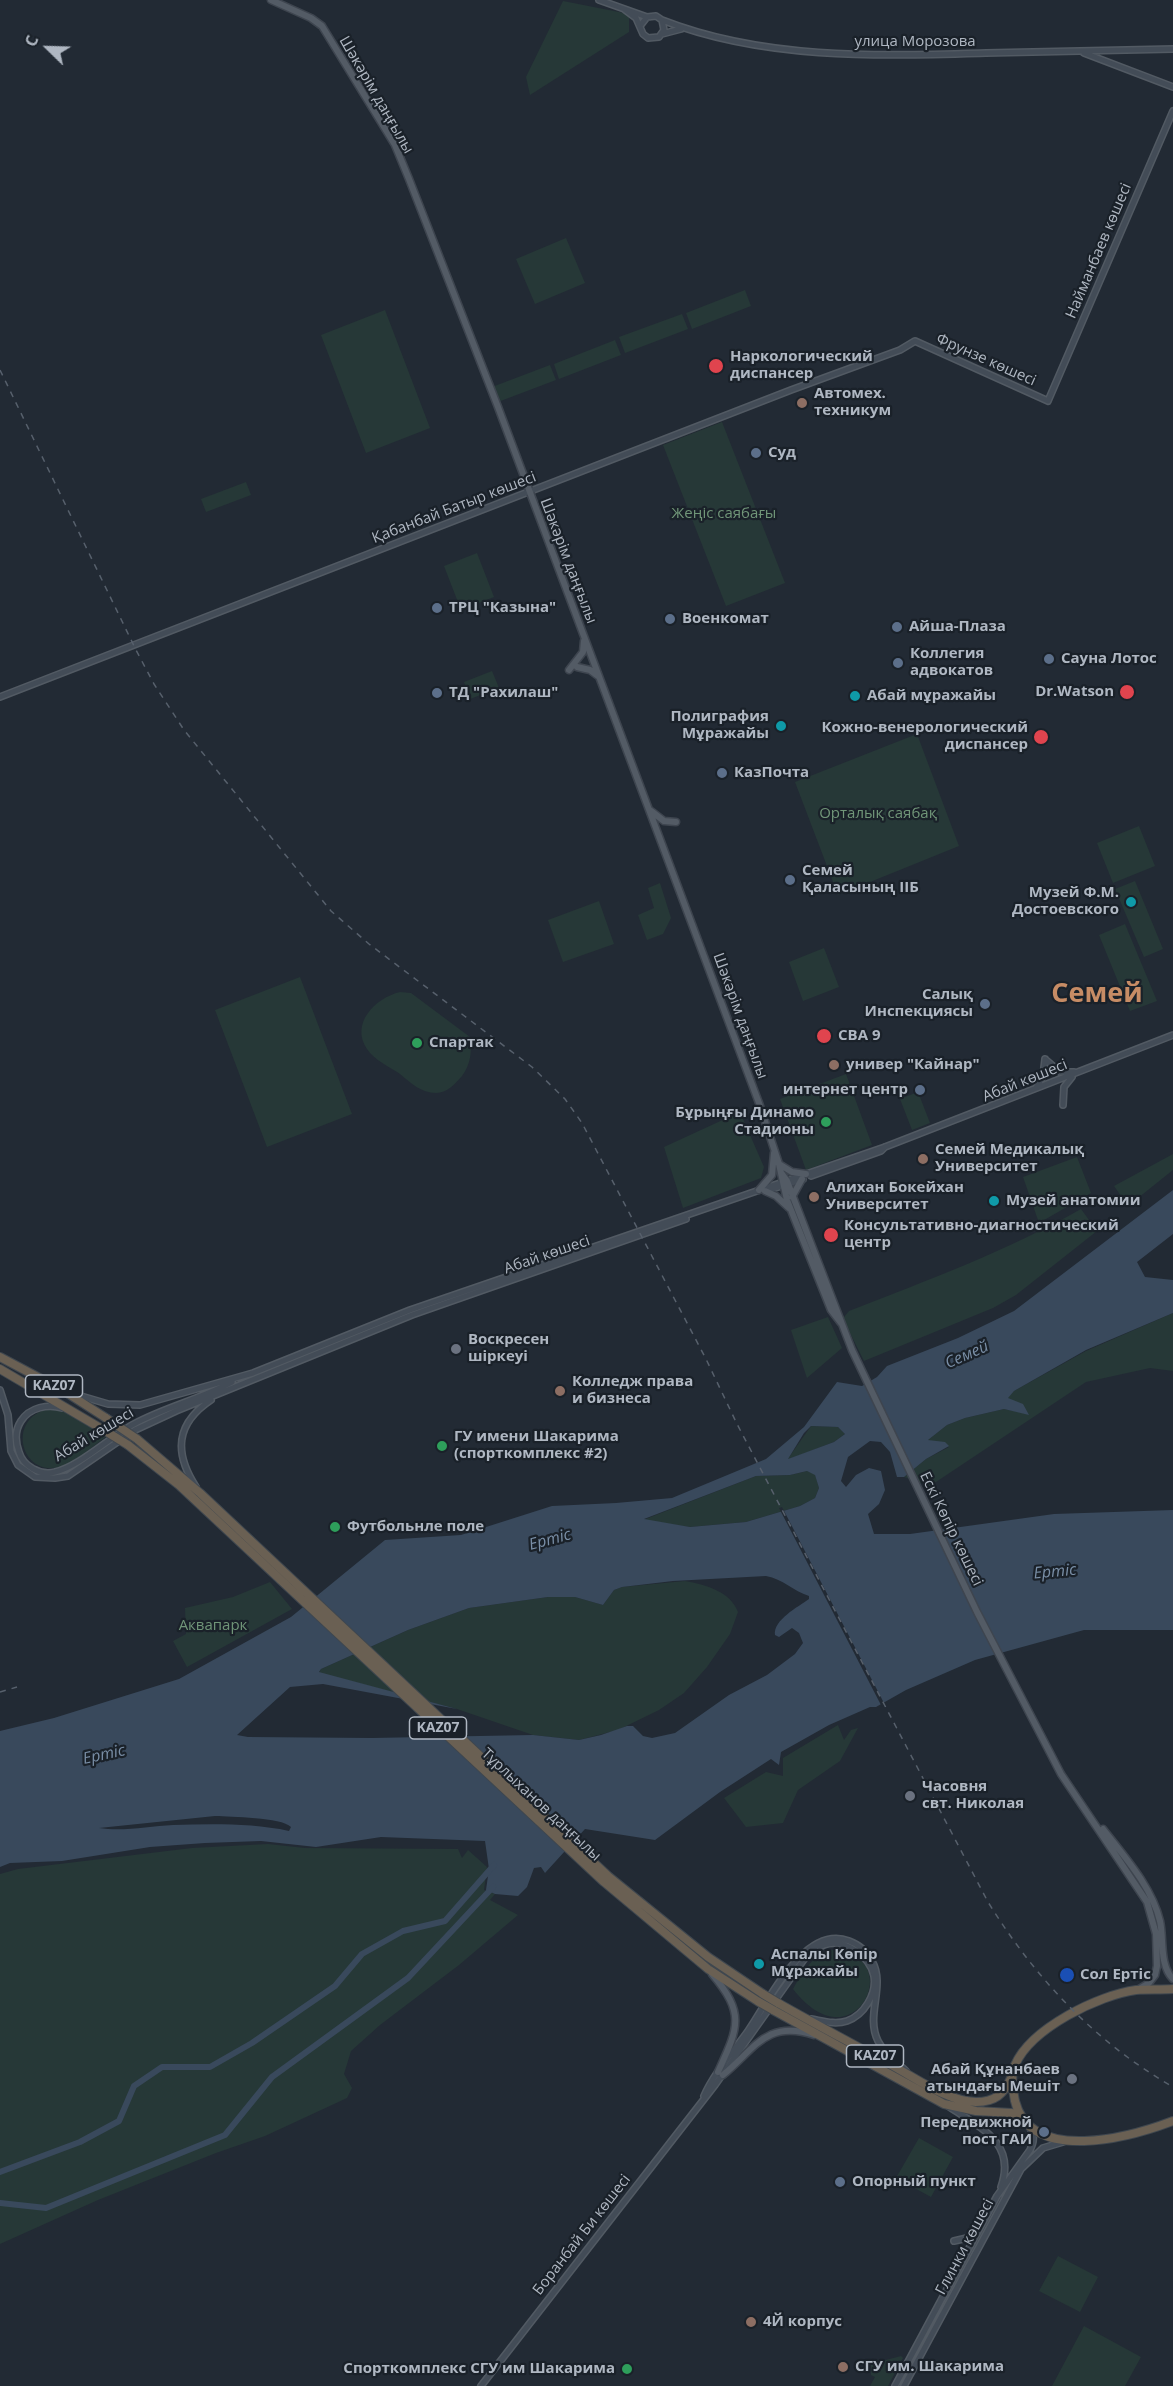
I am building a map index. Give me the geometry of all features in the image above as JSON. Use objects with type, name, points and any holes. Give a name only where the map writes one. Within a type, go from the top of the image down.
[{"type":"highway","name":"Тұрлыханов даңғылы","points":[[0,1358],[64,1391],[137,1439],[200,1493],[224,1522]]},
{"type":"highway","name":"Тұрлыханов даңғылы","points":[[0,1369],[81,1415],[128,1445],[224,1522],[708,1969],[772,2010],[944,2104],[976,2111],[1012,2113],[1025,2121]]},
{"type":"highway","name":"Тұрлыханов даңғылы","points":[[660,1924],[778,2003],[943,2092],[976,2102],[996,2098],[1005,2091],[1012,2077]]},
{"type":"highway","name":"KAZ07","points":[[1012,2077],[1014,2066],[1029,2045],[1064,2018],[1086,2007],[1137,1990],[1173,1989]]},
{"type":"highway","points":[[1012,2077],[1017,2107],[1025,2121]]},
{"type":"highway","name":"KAZ07","points":[[1025,2121],[1043,2134],[1068,2141],[1109,2139],[1173,2121]]},
{"type":"main road","name":"Шәкәрім даңғылы","points":[[271,0],[311,18],[322,26],[395,145],[489,384],[759,1103],[785,1183],[790,1209],[831,1310],[841,1323]]},
{"type":"main road","points":[[599,0],[647,17],[656,16],[662,20],[664,30],[662,34]]},
{"type":"main road","points":[[624,9],[636,18],[643,34],[648,38],[655,39],[662,34],[683,29]]},
{"type":"main road","points":[[640,26],[647,17]]},
{"type":"main road","name":"улица Морозова","points":[[662,20],[683,29],[736,43],[836,54],[918,56],[1173,49]]},
{"type":"main road","points":[[1077,51],[1091,54],[1173,87]]},
{"type":"main road","name":"Найманбаев көшесі","points":[[1048,400],[1173,111]]},
{"type":"main road","name":"Қабанбай Батыр көшесі","points":[[0,697],[900,350],[915,341]]},
{"type":"main road","name":"Фрунзе көшесі","points":[[915,341],[1048,400]]},
{"type":"main road","points":[[569,670],[583,652],[584,637]]},
{"type":"main road","points":[[577,667],[590,670],[599,677]]},
{"type":"main road","points":[[650,811],[664,821],[676,822]]},
{"type":"main road","name":"Абай көшесі","points":[[0,1390],[8,1415],[14,1459],[25,1472],[35,1477],[55,1479],[68,1476],[135,1430],[315,1353],[412,1315],[882,1149],[1173,1035]]},
{"type":"main road","points":[[1034,1090],[1043,1076],[1046,1059],[1060,1072],[1078,1072]]},
{"type":"main road","points":[[1063,1105],[1064,1087],[1078,1072]]},
{"type":"main road","points":[[774,1149],[772,1175],[762,1191],[776,1196],[790,1209]]},
{"type":"main road","points":[[779,1164],[803,1177],[792,1197]]},
{"type":"main road","name":"Шәкәрім даңғылы","points":[[785,1183],[852,1350]]},
{"type":"main road","name":"Абай көшесі","points":[[81,1415],[60,1407],[47,1406],[30,1410],[17,1428],[16,1443],[24,1461],[32,1469],[54,1473],[65,1469],[133,1424],[222,1388],[242,1377],[411,1310],[762,1191]]},
{"type":"main road","name":"Ескі Көпір көшесі","points":[[852,1350],[976,1612],[1061,1774]]},
{"type":"main road","points":[[64,1391],[108,1404],[140,1405],[242,1377]]},
{"type":"main road","points":[[200,1493],[188,1473],[181,1454],[181,1437],[191,1418],[201,1407],[219,1395]]},
{"type":"main road","points":[[1061,1774],[1147,1902],[1156,1934],[1158,1956],[1155,1975],[1149,1983],[1137,1990]]},
{"type":"main road","points":[[1061,1774],[1152,1898],[1162,1933],[1168,1974],[1173,1979]]},
{"type":"main road","name":"Боранбай Би көшесі","points":[[481,2386],[703,2099],[790,1969],[813,1944],[825,1939],[841,1938],[860,1945],[872,1960],[878,1975],[876,1983]]},
{"type":"main road","points":[[708,1969],[731,1999],[736,2011],[732,2041],[720,2074]]},
{"type":"main road","points":[[802,2016],[831,2023],[848,2021],[861,2013],[869,2002],[876,1983]]},
{"type":"main road","points":[[876,1983],[873,2009],[875,2034],[879,2043],[912,2076]]},
{"type":"main road","points":[[720,2074],[752,2046],[773,2033],[796,2031],[828,2041]]},
{"type":"main road","points":[[944,2104],[987,2131],[995,2139],[1003,2153],[1004,2166],[1002,2183],[997,2196]]},
{"type":"main road","name":"Глинки көшесі","points":[[896,2386],[997,2196],[1034,2142],[1034,2134],[1025,2121]]},
{"type":"main road","name":"Глинки көшесі","points":[[904,2386],[1021,2169],[1043,2148],[1068,2141]]},
{"type":"main road","points":[[954,2241],[967,2238],[979,2230]]},
{"type":"green space","points":[[563,1],[629,14],[629,32],[530,95],[526,77]]},
{"type":"green space","points":[[566,238],[585,283],[535,304],[516,259]]},
{"type":"green space","points":[[745,290],[751,306],[692,329],[686,313]]},
{"type":"green space","points":[[385,310],[430,428],[366,453],[321,335]]},
{"type":"green space","points":[[682,314],[688,329],[625,353],[619,337]]},
{"type":"green space","points":[[615,340],[621,355],[559,379],[554,364]]},
{"type":"green space","points":[[550,365],[556,380],[498,402],[492,387]]},
{"type":"green space","name":"Жеңіс саябағы","points":[[722,422],[785,583],[726,606],[663,445]]},
{"type":"green space","points":[[246,482],[251,495],[206,512],[201,499]]},
{"type":"green space","points":[[477,553],[494,597],[461,610],[444,566]]},
{"type":"green space","points":[[492,671],[499,688],[470,699],[464,682]]},
{"type":"green space","name":"Орталық саябақ","points":[[917,734],[959,846],[838,895],[795,782]]},
{"type":"green space","points":[[1139,826],[1155,866],[1113,883],[1097,843]]},
{"type":"green space","points":[[1135,881],[1163,949],[1144,957],[1115,889]]},
{"type":"green space","points":[[660,883],[671,918],[663,934],[647,940],[638,915],[654,908],[648,888]]},
{"type":"green space","points":[[599,901],[614,944],[563,962],[548,920]]},
{"type":"green space","points":[[1125,924],[1157,1001],[1130,1011],[1099,935]]},
{"type":"green space","points":[[824,948],[839,987],[803,1001],[789,962]]},
{"type":"green space","points":[[300,977],[352,1114],[267,1147],[215,1010]]},
{"type":"green space","name":"Спартак","points":[[400,992],[411,993],[470,1037],[471,1052],[467,1067],[457,1082],[444,1091],[431,1093],[416,1087],[374,1057],[363,1040],[361,1030],[368,1013],[382,1000]]},
{"type":"green space","name":"Бұрыңғы Динамо Стадионы","points":[[846,1074],[872,1145],[806,1170],[780,1099]]},
{"type":"green space","points":[[918,1092],[930,1123],[912,1130],[900,1099]]},
{"type":"green space","points":[[740,1112],[764,1167],[761,1178],[683,1208],[664,1147]]},
{"type":"green space","points":[[1173,1154],[1173,1170],[1128,1206],[1114,1186]]},
{"type":"green space","points":[[1077,1157],[1091,1193],[1039,1223],[1023,1177]]},
{"type":"green space","points":[[1081,1209],[1097,1231],[1016,1295],[993,1308],[864,1361],[845,1323],[844,1317],[849,1311],[996,1252]]},
{"type":"green space","points":[[1173,1313],[1173,1371],[1150,1368],[1086,1382],[930,1486],[904,1477],[926,1459],[949,1447],[928,1440],[947,1425],[965,1418],[1004,1409],[1028,1414],[1007,1398],[1014,1391],[1086,1351]]},
{"type":"green space","points":[[828,1317],[842,1348],[807,1378],[791,1330]]},
{"type":"green space","points":[[52,1408],[63,1411],[106,1437],[65,1465],[46,1468],[35,1463],[27,1455],[23,1444],[23,1433],[28,1422],[37,1413]]},
{"type":"green space","points":[[811,1426],[838,1427],[845,1434],[834,1442],[787,1460]]},
{"type":"green space","points":[[807,1471],[815,1474],[819,1488],[815,1498],[800,1506],[746,1522],[690,1527],[643,1520],[756,1476],[790,1475]]},
{"type":"green space","points":[[685,1581],[709,1587],[729,1599],[738,1612],[730,1634],[707,1667],[684,1693],[659,1710],[618,1730],[579,1740],[533,1735],[457,1709],[319,1673],[321,1669],[408,1630],[469,1608],[548,1597],[575,1597],[603,1605],[614,1590],[622,1587]]},
{"type":"green space","name":"Аквапарк","points":[[270,1582],[292,1609],[187,1667],[173,1641],[186,1634],[185,1608],[233,1597]]},
{"type":"green space","points":[[838,1725],[844,1740],[851,1730],[858,1728],[840,1761],[798,1790],[783,1823],[746,1827],[724,1798],[766,1772],[783,1776],[783,1758]]},
{"type":"green space","points":[[268,1844],[305,1848],[458,1849],[462,1858],[468,1850],[487,1867],[484,1890],[495,1894],[490,1900],[518,1915],[459,1965],[380,2025],[351,2051],[344,2074],[352,2088],[347,2098],[265,2136],[98,2200],[0,2244],[0,1874],[18,1869],[192,1848]]},
{"type":"green space","points":[[832,1950],[855,1956],[867,1969],[870,1985],[865,2001],[853,2013],[836,2017],[816,2010],[793,1989],[804,1970],[814,1960]]},
{"type":"green space","points":[[919,2138],[953,2157],[931,2197],[896,2178]]},
{"type":"green space","points":[[1058,2256],[1098,2277],[1080,2312],[1039,2291]]},
{"type":"green space","points":[[1084,2326],[1141,2357],[1125,2386],[1052,2386]]},
{"type":"green space","points":[[901,2356],[903,2358],[888,2386],[870,2386],[875,2377],[871,2375],[871,2364]]},
{"type":"water","name":"Ертіс","points":[[1173,1190],[1173,1234],[1137,1262],[1145,1277],[1173,1280],[1173,1313],[1086,1350],[1014,1391],[1008,1398],[1023,1404],[1029,1415],[1004,1409],[965,1418],[947,1425],[928,1440],[945,1442],[949,1446],[926,1459],[904,1477],[897,1477],[890,1452],[881,1442],[870,1441],[848,1457],[841,1481],[846,1487],[856,1475],[869,1468],[881,1471],[885,1490],[879,1504],[868,1514],[874,1534],[910,1534],[1054,1514],[1173,1510],[1173,1630],[1084,1630],[975,1660],[906,1690],[876,1707],[870,1707],[829,1725],[781,1752],[779,1765],[771,1759],[720,1792],[655,1840],[585,1829],[545,1873],[541,1867],[534,1868],[527,1887],[518,1896],[495,1894],[486,1890],[489,1869],[485,1841],[381,1837],[316,1847],[261,1841],[205,1843],[150,1847],[62,1861],[10,1863],[0,1867],[0,1731],[54,1718],[179,1679],[291,1617],[385,1540],[461,1535],[552,1506],[672,1498],[766,1459],[804,1427],[837,1382],[862,1386],[877,1377],[887,1366],[958,1338],[1014,1311]],"holes":[[[811,1426],[838,1427],[845,1434],[834,1442],[788,1459]],[[807,1471],[815,1475],[819,1488],[815,1498],[800,1506],[746,1522],[690,1527],[644,1519],[756,1476],[790,1475]],[[766,1576],[778,1580],[809,1596],[809,1599],[782,1619],[775,1629],[775,1635],[779,1637],[792,1628],[799,1633],[803,1643],[795,1654],[767,1675],[729,1695],[675,1733],[652,1738],[643,1736],[633,1726],[579,1740],[533,1735],[372,1738],[237,1735],[290,1687],[323,1684],[457,1709],[319,1672],[321,1669],[408,1630],[469,1608],[548,1597],[575,1597],[603,1605],[614,1590],[622,1587],[673,1581]],[[215,1816],[267,1819],[291,1827],[289,1831],[246,1825],[217,1824],[127,1829],[99,1828]]]},
{"type":"pier","points":[[782,1507],[885,1705],[882,1707],[779,1508]]},
{"type":"waterway","points":[[0,2172],[80,2142],[119,2121],[134,2086],[162,2067],[210,2067],[252,2043],[335,1986],[362,1954],[403,1931],[445,1921],[494,1865]]},
{"type":"waterway","points":[[0,2203],[46,2208],[225,2135],[272,2077],[408,1978],[493,1887]]},
{"type":"railway","points":[[0,370],[136,650],[154,684],[184,730],[331,911],[369,944],[532,1067],[565,1099],[582,1123],[988,1902],[1026,1957],[1069,2006],[1118,2050],[1173,2087]]},
{"type":"railway","points":[[0,1692],[17,1687]]},
{"type":"place","name":"Наркологический диспансер","points":[[716,366]]},
{"type":"place","name":"Автомех. техникум","points":[[802,403]]},
{"type":"place","name":"Суд","points":[[756,453]]},
{"type":"place","name":"ТРЦ \"Казына\"","points":[[437,608]]},
{"type":"place","name":"Военкомат","points":[[670,619]]},
{"type":"place","name":"Айша-Плаза","points":[[897,627]]},
{"type":"place","name":"Сауна Лотос","points":[[1049,659]]},
{"type":"place","name":"Коллегия адвокатов","points":[[898,663]]},
{"type":"place","name":"Dr.Watson","points":[[1127,692]]},
{"type":"place","name":"ТД \"Рахилаш\"","points":[[437,693]]},
{"type":"place","name":"Абай мұражайы","points":[[855,696]]},
{"type":"place","name":"Полиграфия Мұражайы","points":[[781,726]]},
{"type":"place","name":"Кожно-венерологический диспансер","points":[[1041,737]]},
{"type":"place","name":"КазПочта","points":[[722,773]]},
{"type":"place","name":"Семей Қаласының ІІБ","points":[[790,880]]},
{"type":"place","name":"Музей Ф.М. Достоевского","points":[[1131,902]]},
{"type":"place","name":"Салық Инспекциясы","points":[[985,1004]]},
{"type":"place","name":"СВА 9","points":[[824,1036]]},
{"type":"place","name":"Спартак","points":[[417,1043]]},
{"type":"place","name":"универ \"Кайнар\"","points":[[834,1065]]},
{"type":"place","name":"интернет центр","points":[[920,1090]]},
{"type":"place","name":"Бұрыңғы Динамо Стадионы","points":[[826,1122]]},
{"type":"place","name":"Семей Медикалық Университет","points":[[923,1159]]},
{"type":"place","name":"Алихан Бокейхан Университет","points":[[814,1197]]},
{"type":"place","name":"Музей анатомии","points":[[994,1201]]},
{"type":"place","name":"Консультативно-диагностический центр","points":[[831,1235]]},
{"type":"place","name":"Воскресен шіркеуі","points":[[456,1349]]},
{"type":"place","name":"Колледж права и бизнеса","points":[[560,1391]]},
{"type":"place","name":"ГУ имени Шакарима (спорткомплекс #2)","points":[[442,1446]]},
{"type":"place","name":"Футбольнле поле","points":[[335,1527]]},
{"type":"place","name":"Часовня свт. Николая","points":[[910,1796]]},
{"type":"place","name":"Аспалы Көпір Мұражайы","points":[[759,1964]]},
{"type":"place","name":"Сол Ертіс","points":[[1067,1975]]},
{"type":"place","name":"Абай Құнанбаев атындағы Мешіт","points":[[1072,2079]]},
{"type":"place","name":"Передвижной пост ГАИ","points":[[1044,2132]]},
{"type":"place","name":"Опорный пункт","points":[[840,2182]]},
{"type":"place","name":"4Й корпус","points":[[751,2322]]},
{"type":"place","name":"СГУ им. Шакарима","points":[[843,2367]]},
{"type":"place","name":"Спорткомплекс СГУ им Шакарима","points":[[627,2369]]},
{"type":"district","name":"Семей","points":[[1097,994]]}]
